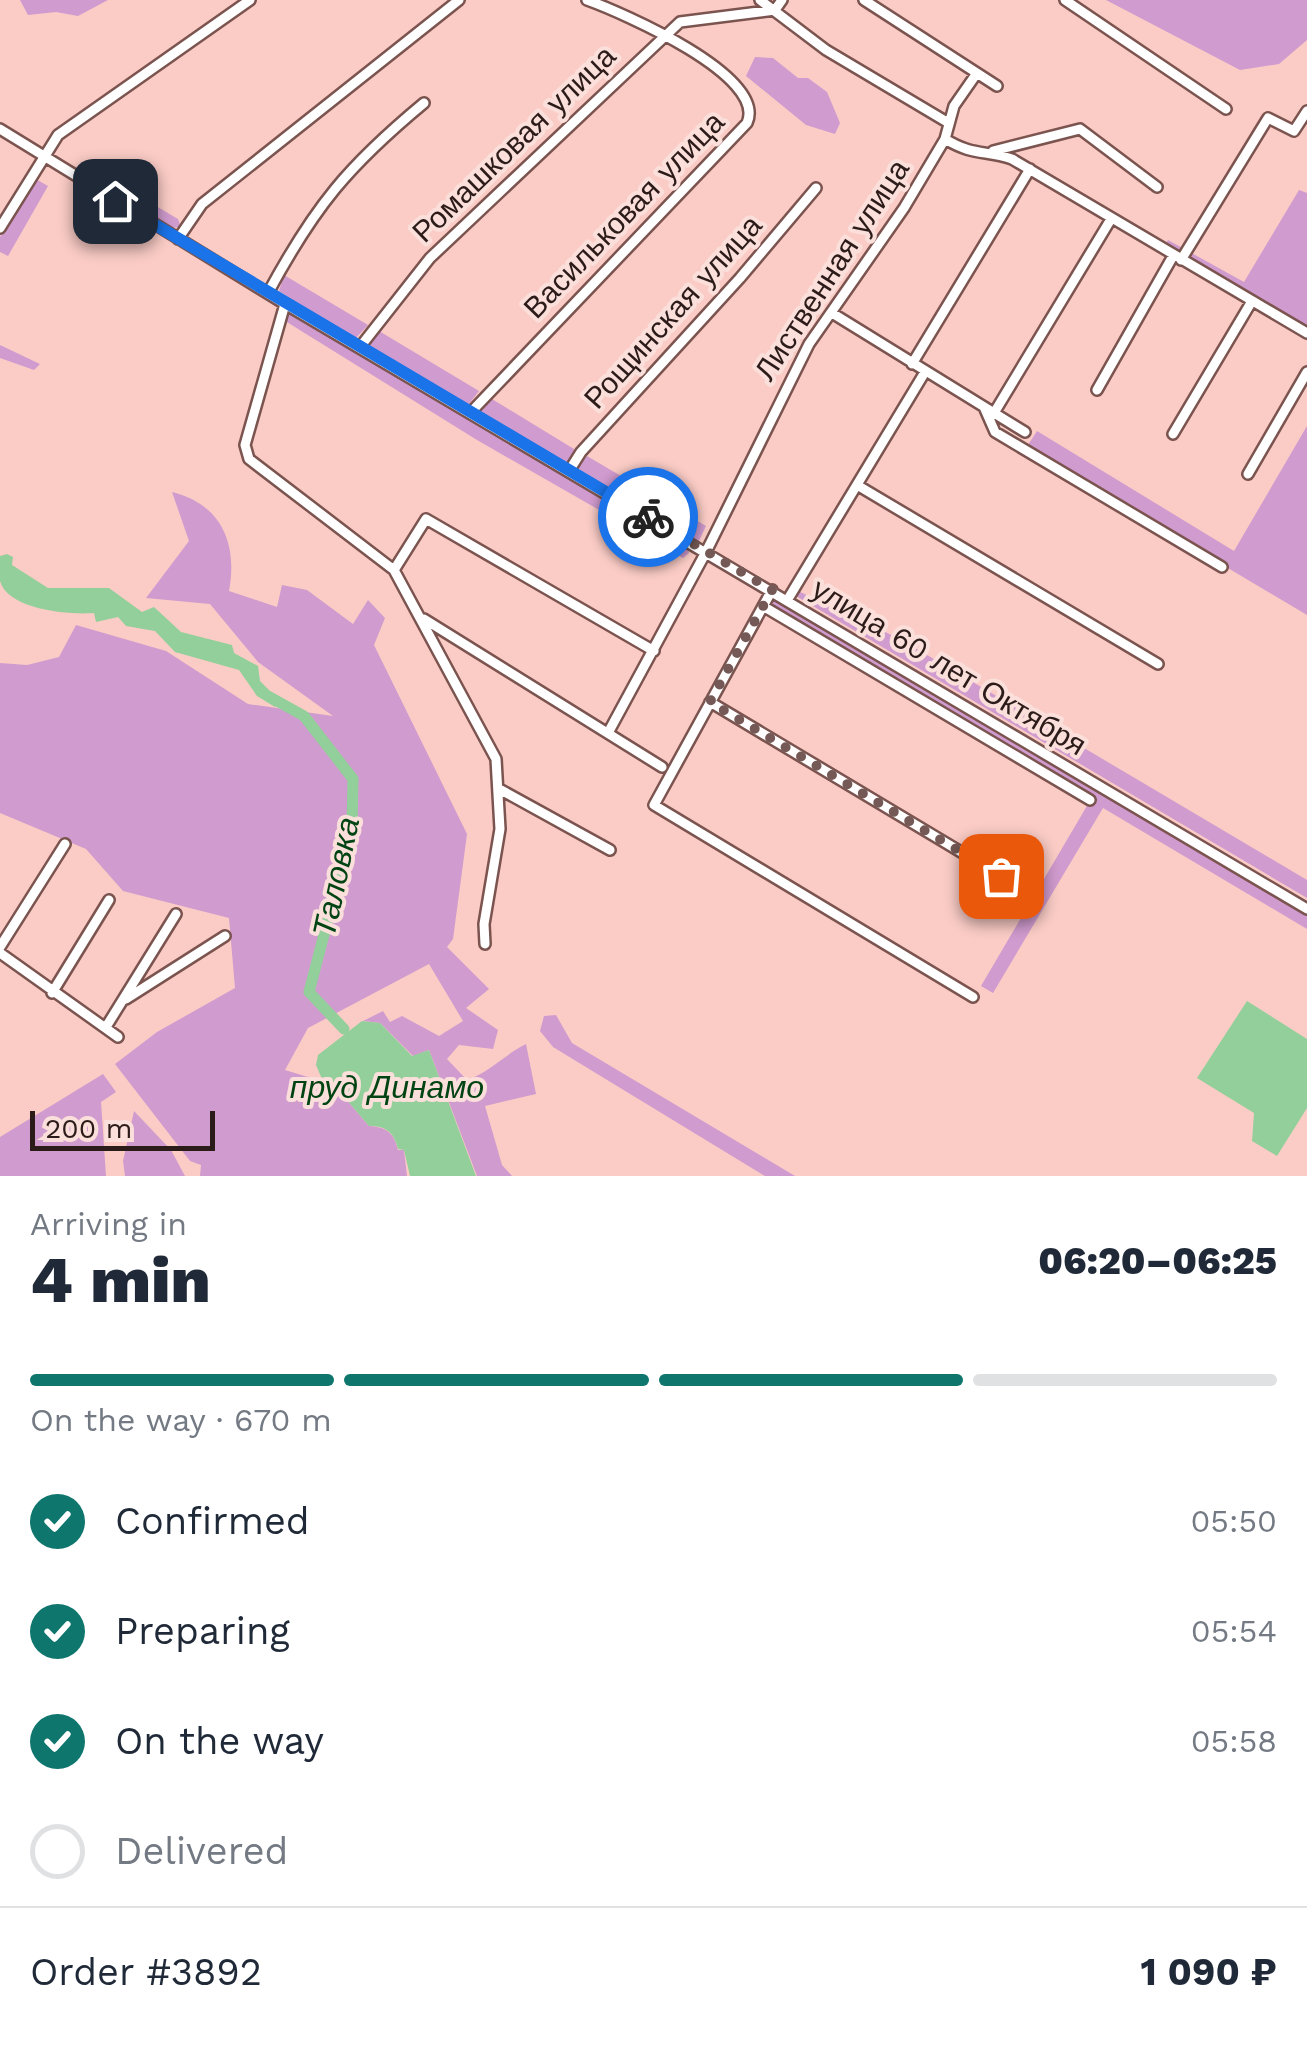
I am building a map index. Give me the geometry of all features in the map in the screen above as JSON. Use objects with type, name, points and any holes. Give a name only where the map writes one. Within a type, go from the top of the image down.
[{"type":"street","points":[[0,228],[58,135],[250,0]]},
{"type":"street","points":[[178,239],[202,204],[458,0]]},
{"type":"street","name":"Васильковая улица","points":[[470,412],[747,123],[752,112],[750,102],[667,33],[587,0]]},
{"type":"street","points":[[760,0],[826,50],[947,122]]},
{"type":"street","points":[[775,10],[782,0]]},
{"type":"street","points":[[864,0],[997,86]]},
{"type":"street","points":[[1065,0],[1226,108]]},
{"type":"street","name":"Ромашковая улица","points":[[360,347],[430,258],[680,22],[775,10]]},
{"type":"street","name":"Лиственная улица","points":[[608,733],[706,552],[809,344],[945,139],[947,122],[977,73]]},
{"type":"street","points":[[268,293],[305,224],[337,184],[368,150],[424,103]]},
{"type":"street","points":[[1097,390],[1268,118],[1294,131],[1307,110]]},
{"type":"street","points":[[945,139],[978,155],[1080,128],[1157,187]]},
{"type":"street","name":"улица 60 лет Октября","points":[[0,129],[285,304],[1307,908]]},
{"type":"street","points":[[991,152],[1030,170],[1307,333]]},
{"type":"street","points":[[912,364],[1030,170]]},
{"type":"street","name":"Рощинская улица","points":[[570,472],[581,452],[740,278],[816,188]]},
{"type":"street","points":[[994,413],[1112,219]]},
{"type":"street","points":[[1173,434],[1252,301]]},
{"type":"street","points":[[285,304],[245,445],[249,460],[394,570],[496,758],[500,828],[484,924],[486,944]]},
{"type":"street","points":[[832,314],[1025,432]]},
{"type":"street","points":[[788,599],[925,372]]},
{"type":"street","points":[[1248,474],[1307,372]]},
{"type":"street","points":[[984,407],[995,432],[1222,567]]},
{"type":"street","points":[[857,484],[1158,664]]},
{"type":"street","points":[[394,570],[426,520],[654,651]]},
{"type":"street","points":[[772,590],[654,805],[973,997]]},
{"type":"street","points":[[764,606],[1090,800]]},
{"type":"street","points":[[422,618],[662,767]]},
{"type":"street","points":[[710,702],[1034,895]]},
{"type":"street","points":[[500,790],[610,850]]},
{"type":"street","points":[[65,844],[0,950],[52,993],[118,1037]]},
{"type":"street","points":[[52,993],[109,900]]},
{"type":"street","points":[[106,1027],[176,914]]},
{"type":"street","points":[[123,1001],[225,936]]},
{"type":"shaded area","points":[[20,0],[108,0],[78,16],[56,12],[28,15]]},
{"type":"shaded area","points":[[1106,0],[1307,0],[1307,40],[1279,64],[1240,70]]},
{"type":"shaded area","points":[[755,57],[773,58],[798,78],[808,78],[827,92],[840,123],[835,134],[806,125],[746,76]]},
{"type":"shaded area","points":[[34,178],[48,186],[8,256],[0,252],[0,237]]},
{"type":"shaded area","points":[[1299,190],[1307,193],[1307,330],[1162,249],[1168,240],[1244,282]]},
{"type":"shaded area","points":[[146,200],[178,219],[181,227],[170,228],[143,210],[141,203]]},
{"type":"shaded area","points":[[284,275],[368,325],[355,339],[279,291]]},
{"type":"shaded area","points":[[285,309],[687,546],[689,553],[683,558],[477,440],[282,319]]},
{"type":"shaded area","points":[[379,331],[479,391],[468,405],[370,346],[371,337]]},
{"type":"shaded area","points":[[0,345],[40,364],[34,370],[0,358]]},
{"type":"shaded area","points":[[492,399],[574,449],[573,458],[566,463],[480,413],[482,403]]},
{"type":"shaded area","points":[[1307,426],[1307,615],[1026,448],[1037,431],[1234,551]]},
{"type":"shaded area","points":[[587,456],[706,526],[698,543],[577,468]]},
{"type":"shaded area","points":[[172,492],[203,506],[222,528],[231,557],[229,591],[277,607],[282,585],[307,590],[353,624],[368,600],[385,618],[374,645],[467,834],[453,939],[447,947],[489,989],[466,1008],[498,1030],[493,1049],[459,1045],[447,1059],[467,1080],[526,1044],[536,1094],[485,1106],[502,1165],[512,1176],[477,1176],[429,1050],[413,1056],[380,1023],[363,1021],[383,1011],[390,1022],[402,1016],[439,1036],[463,1021],[429,964],[308,1028],[285,1070],[334,1085],[369,1126],[389,1132],[398,1150],[404,1150],[407,1176],[200,1176],[201,1165],[190,1161],[115,1064],[157,1032],[235,988],[229,918],[123,891],[86,849],[0,813],[0,663],[27,665],[59,657],[76,625],[166,651],[248,704],[333,716],[258,662],[210,604],[146,598],[189,541]]},
{"type":"shaded area","points":[[796,590],[900,639],[1307,880],[1307,898],[796,596]]},
{"type":"shaded area","points":[[773,596],[1307,913],[1307,929],[1103,808],[993,993],[981,986],[1091,799],[766,604]]},
{"type":"shaded area","points":[[556,1015],[572,1043],[795,1176],[765,1176],[553,1047],[540,1031],[544,1016]]},
{"type":"shaded area","points":[[103,1074],[116,1092],[101,1102],[106,1176],[0,1176],[0,1137]]},
{"type":"shaded area","points":[[134,1111],[171,1150],[185,1176],[125,1176],[123,1161]]},
{"type":"water","points":[[0,556],[13,557],[12,565],[48,588],[109,588],[142,612],[154,607],[181,632],[232,645],[234,653],[258,666],[260,681],[280,701],[275,707],[257,696],[239,670],[175,652],[155,631],[126,626],[118,617],[96,622],[94,613],[41,609],[15,599],[0,581]]},
{"type":"water","points":[[1247,1001],[1307,1039],[1307,1108],[1277,1156],[1252,1141],[1254,1113],[1197,1078]]},
{"type":"water","name":"пруд Динамо","points":[[362,1021],[380,1023],[412,1056],[429,1050],[476,1176],[410,1176],[404,1150],[398,1149],[392,1135],[381,1127],[369,1126],[334,1085],[324,1084],[316,1065],[318,1055]]},
{"type":"waterway","name":"Таловка","points":[[268,696],[304,716],[353,779],[352,827],[309,992],[344,1029]]},
{"type":"way so far","points":[[648,517],[772,590],[710,702],[1001,876]]},
{"type":"route","points":[[115,201],[648,517]]}]
